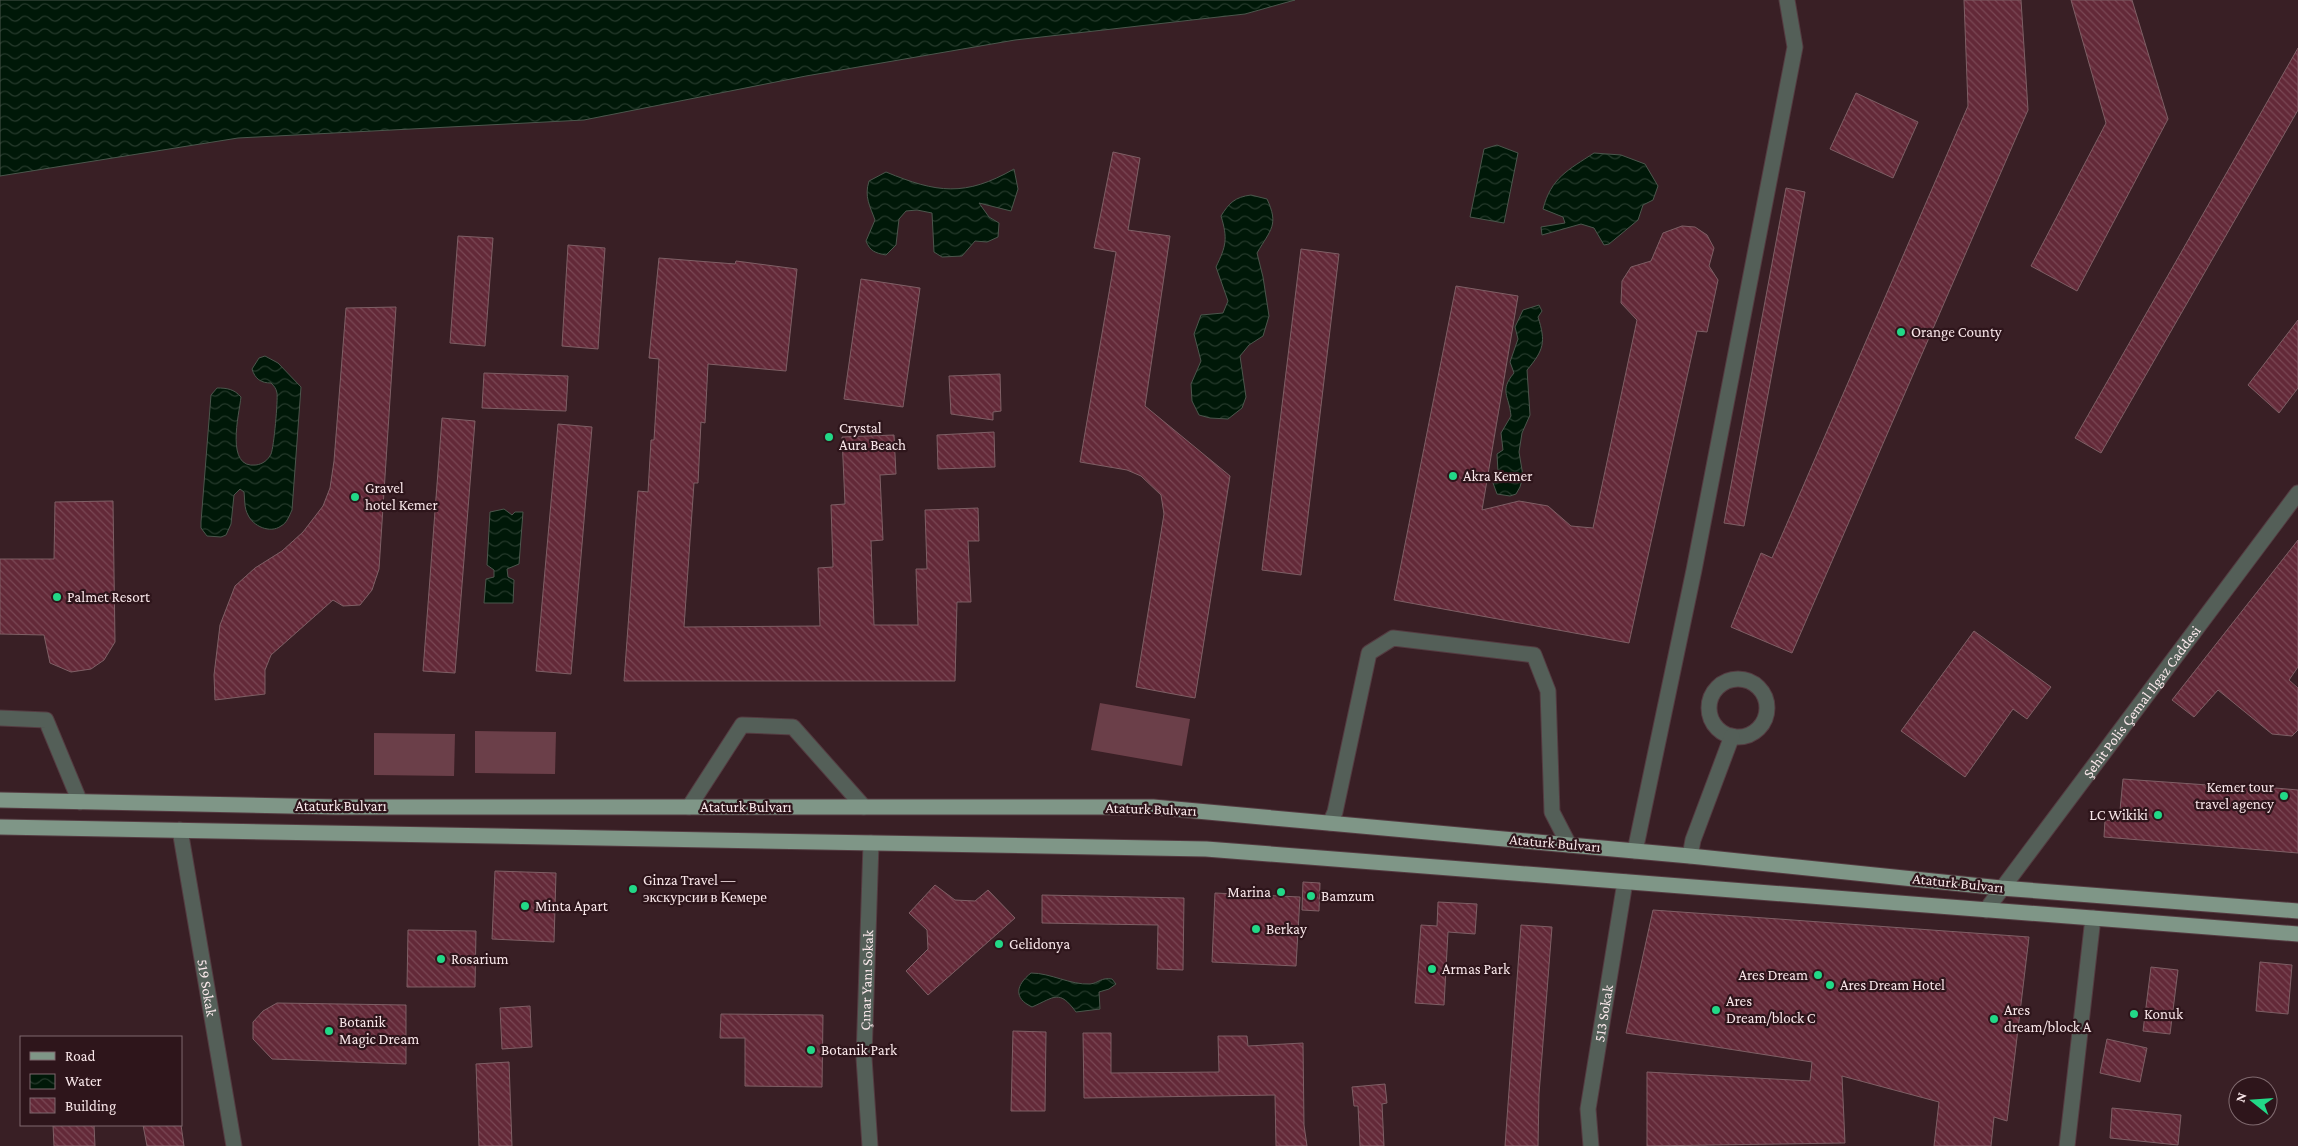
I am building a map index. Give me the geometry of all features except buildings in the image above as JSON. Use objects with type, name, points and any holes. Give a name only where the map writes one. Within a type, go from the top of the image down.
[{"type":"main road","name":"Ataturk Bulvarı","points":[[0,800],[336,807],[1153,807],[1690,856],[2002,888],[2298,911]]},
{"type":"main road","name":"Ataturk Bulvarı","points":[[0,827],[1206,849],[2298,934]]},
{"type":"street","points":[[1635,851],[1692,580],[1794,46],[1787,0]]},
{"type":"street","name":"Şehit Polis Çemal Ilgaz Caddesi","points":[[1986,910],[2298,493]]},
{"type":"street","points":[[1330,823],[1336,812],[1370,653],[1393,638],[1534,655],[1548,691],[1552,812],[1569,845]]},
{"type":"street","points":[[0,718],[46,720],[80,802]]},
{"type":"street","points":[[689,807],[742,725],[792,727],[864,807]]},
{"type":"street","points":[[1690,856],[1693,840],[1732,736]]},
{"type":"street","name":"519 Sokak","points":[[180,830],[234,1146]]},
{"type":"street","name":"Çınar Yanı Sokak","points":[[870,1146],[864,1058],[871,843]]},
{"type":"street","name":"513 Sokak","points":[[1591,1146],[1588,1109],[1626,882]]},
{"type":"street","points":[[2066,1146],[2093,918]]},
{"type":"shaded area","points":[[1100,703],[1190,719],[1182,766],[1091,750]]},
{"type":"shaded area","points":[[475,731],[556,732],[555,774],[475,773]]},
{"type":"shaded area","points":[[374,733],[455,734],[454,776],[374,775]]},
{"type":"water","points":[[0,0],[1295,0],[1245,14],[1015,40],[806,76],[584,120],[238,138],[0,176]]},
{"type":"water","points":[[1497,145],[1518,153],[1504,223],[1470,217],[1484,149]]},
{"type":"water","points":[[1594,153],[1621,155],[1645,164],[1658,186],[1653,200],[1643,205],[1638,220],[1609,244],[1604,245],[1594,228],[1581,224],[1542,235],[1541,227],[1565,223],[1563,217],[1543,209],[1546,198],[1556,182]]},
{"type":"water","points":[[1014,169],[1018,189],[1011,211],[979,203],[989,217],[999,223],[998,237],[987,242],[975,241],[962,256],[942,257],[934,252],[932,213],[917,210],[906,211],[899,219],[896,245],[886,255],[873,251],[869,247],[866,241],[875,220],[867,197],[869,181],[886,172],[936,188],[965,188],[997,178]]},
{"type":"water","points":[[1251,195],[1267,199],[1273,221],[1272,227],[1257,253],[1269,316],[1263,336],[1249,345],[1240,356],[1246,397],[1242,408],[1228,419],[1210,418],[1199,415],[1192,401],[1191,384],[1201,361],[1194,334],[1201,315],[1223,313],[1228,301],[1216,267],[1225,242],[1225,231],[1221,216],[1233,201]]},
{"type":"water","points":[[1539,305],[1542,311],[1538,317],[1543,339],[1537,357],[1527,370],[1530,415],[1522,433],[1519,452],[1523,476],[1516,494],[1510,496],[1497,494],[1493,483],[1498,472],[1497,454],[1503,450],[1501,433],[1511,416],[1506,389],[1509,379],[1514,373],[1510,362],[1518,339],[1515,327],[1523,310]]},
{"type":"water","points":[[265,356],[278,363],[301,387],[292,510],[283,525],[272,529],[262,528],[250,519],[245,507],[244,492],[240,489],[234,495],[231,524],[226,535],[221,537],[207,536],[201,528],[201,522],[211,395],[217,388],[224,388],[230,389],[241,397],[236,439],[237,450],[240,459],[246,464],[261,464],[271,454],[277,404],[275,387],[271,383],[257,378],[252,369],[259,358]]},
{"type":"water","points":[[504,509],[512,515],[515,512],[523,512],[519,564],[507,569],[508,577],[514,580],[513,603],[484,603],[486,579],[494,577],[494,570],[487,565],[490,512]]},
{"type":"water","points":[[1031,973],[1083,984],[1112,979],[1116,984],[1109,989],[1099,992],[1100,1009],[1076,1012],[1065,1000],[1056,997],[1032,1007],[1022,1000],[1019,995],[1022,982]]},
{"type":"place","name":"Orange County","points":[[1901,332]]},
{"type":"place","name":"Crystal Aura Beach","points":[[829,437]]},
{"type":"place","name":"Akra Kemer","points":[[1453,476]]},
{"type":"place","name":"Gravel hotel Kemer","points":[[355,497]]},
{"type":"place","name":"Palmet Resort","points":[[57,597]]},
{"type":"place","name":"Kemer tour travel agency","points":[[2284,796]]},
{"type":"place","name":"LC Wikiki","points":[[2158,815]]},
{"type":"place","name":"Ginza Travel — экскурсии в Кемере","points":[[633,889]]},
{"type":"place","name":"Marina","points":[[1281,892]]},
{"type":"place","name":"Bamzum","points":[[1311,896]]},
{"type":"place","name":"Minta Apart","points":[[525,906]]},
{"type":"place","name":"Berkay","points":[[1256,929]]},
{"type":"place","name":"Gelidonya","points":[[999,944]]},
{"type":"place","name":"Rosarium","points":[[441,959]]},
{"type":"place","name":"Armas Park","points":[[1432,969]]},
{"type":"place","name":"Ares Dream","points":[[1818,975]]},
{"type":"place","name":"Ares Dream Hotel","points":[[1830,985]]},
{"type":"place","name":"Ares Dream/block C","points":[[1716,1010]]},
{"type":"place","name":"Konuk","points":[[2134,1014]]},
{"type":"place","name":"Ares dream/block A","points":[[1994,1019]]},
{"type":"place","name":"Botanik Magic Dream","points":[[329,1031]]},
{"type":"place","name":"Botanik Park","points":[[811,1050]]}]
